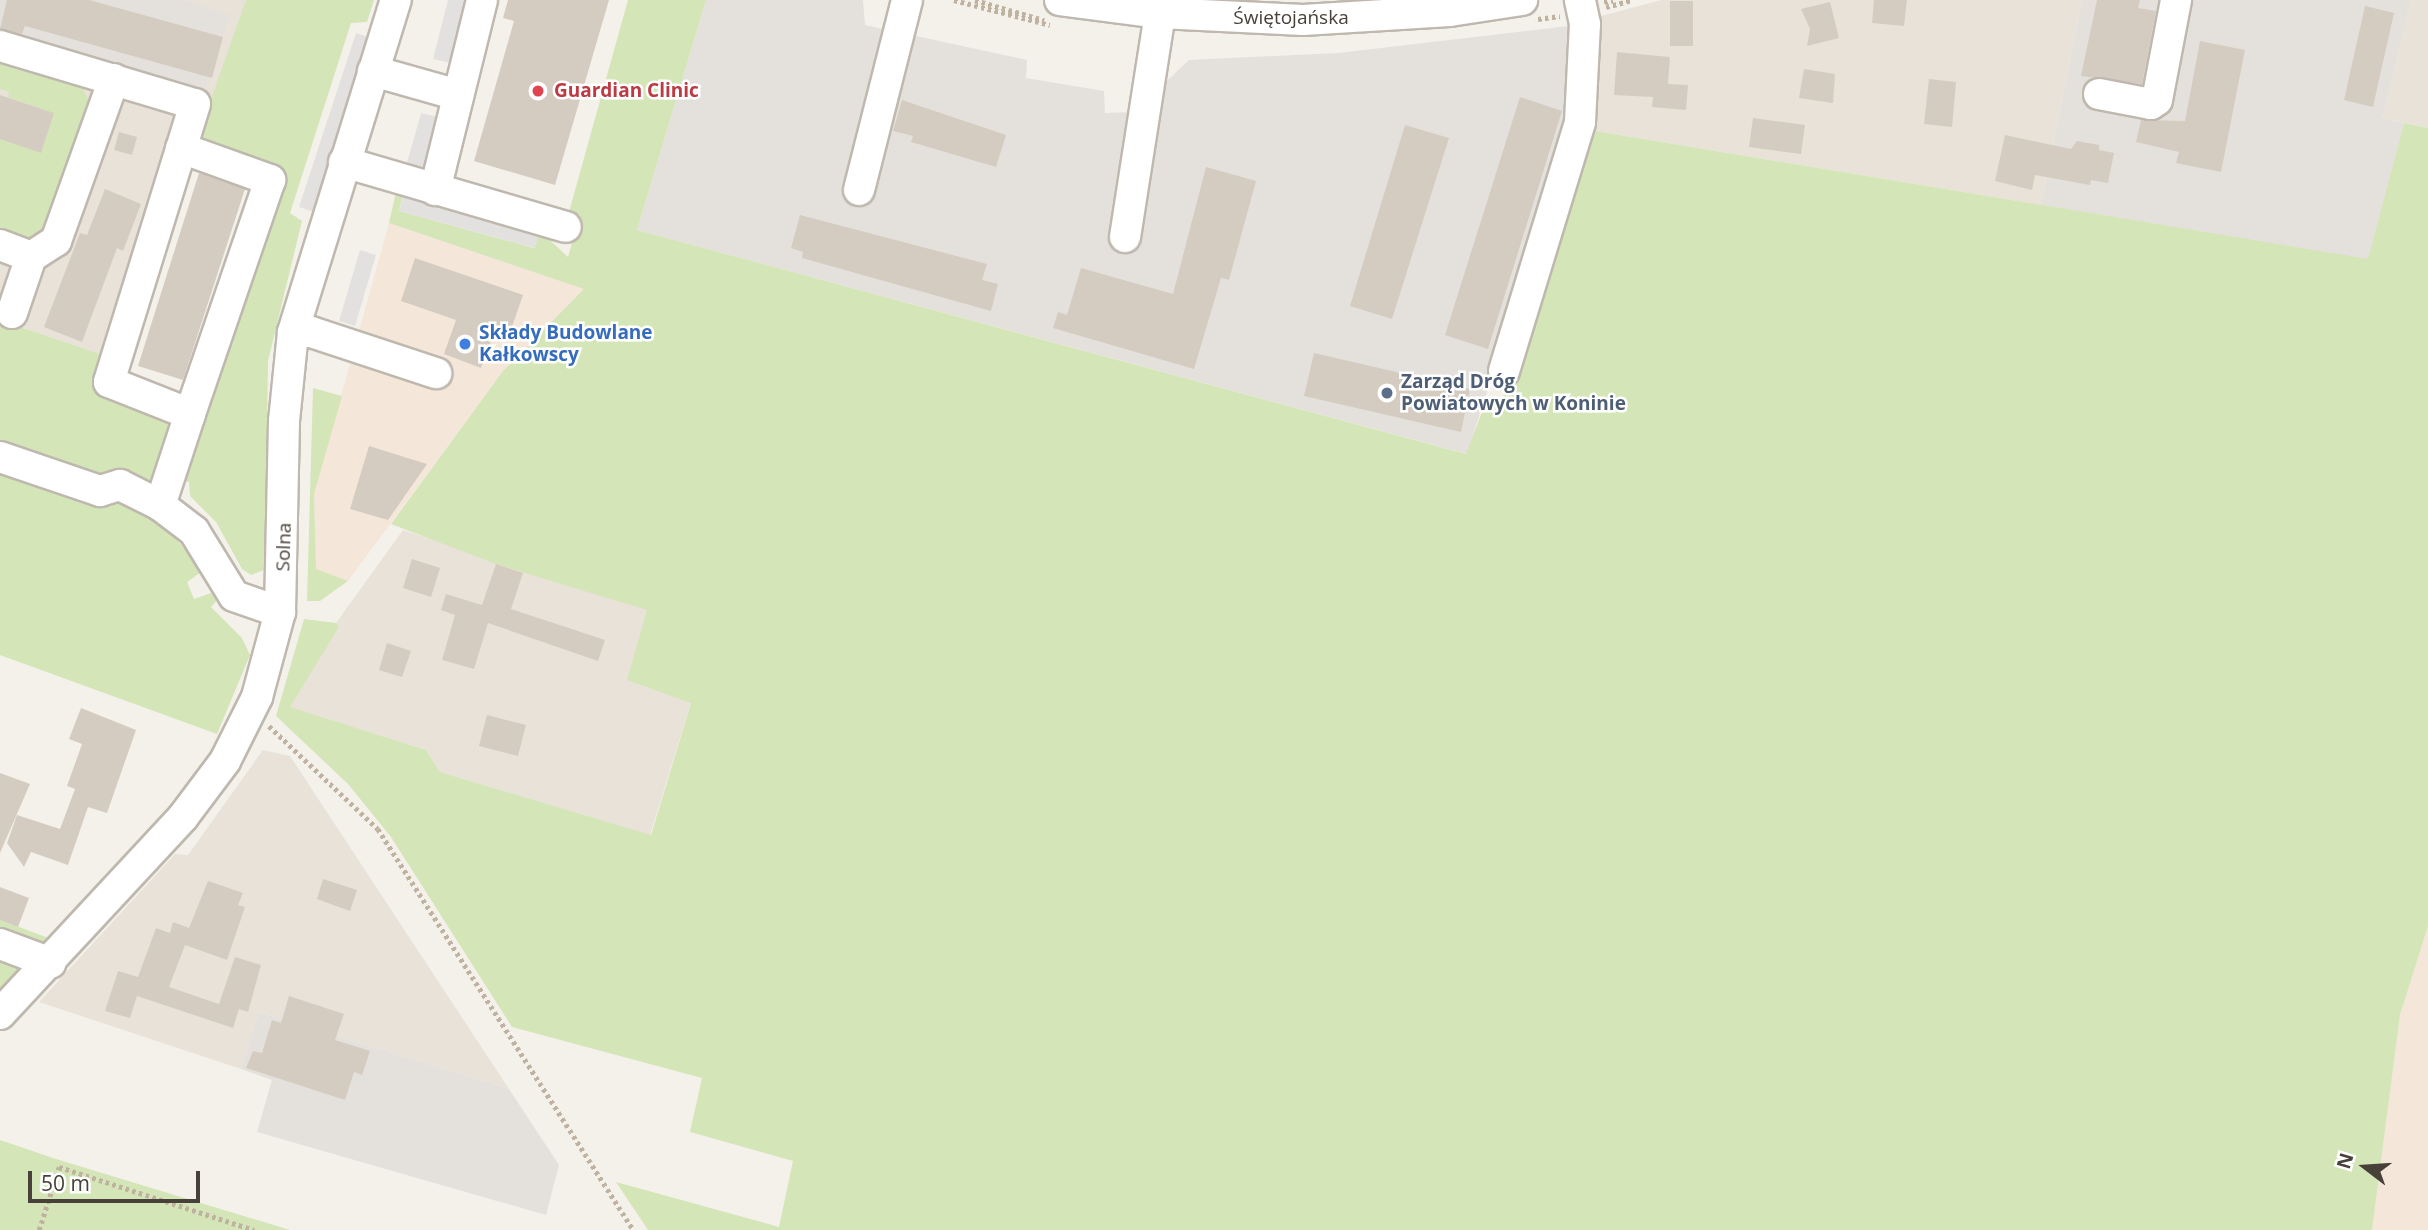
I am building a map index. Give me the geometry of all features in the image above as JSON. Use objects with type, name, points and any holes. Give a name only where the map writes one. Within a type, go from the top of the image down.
[{"type":"street","name":"Solna","points":[[0,1014],[51,963],[183,817],[225,761],[251,709],[280,612],[284,421],[293,332],[396,0]]},
{"type":"street","points":[[435,190],[482,0]]},
{"type":"street","points":[[859,190],[907,0]]},
{"type":"street","name":"Świętojańska","points":[[1060,0],[1160,13],[1330,20],[1522,0]]},
{"type":"street","points":[[1504,371],[1580,122],[1585,24],[1580,0]]},
{"type":"street","points":[[2099,94],[2151,104],[2157,100],[2176,0]]},
{"type":"street","points":[[1125,237],[1160,13]]},
{"type":"street","points":[[0,46],[195,104],[109,382],[189,416]]},
{"type":"street","points":[[373,71],[458,95]]},
{"type":"street","points":[[12,313],[31,257],[56,241],[114,79]]},
{"type":"street","points":[[160,505],[270,180],[181,148]]},
{"type":"street","points":[[344,162],[566,227]]},
{"type":"street","points":[[0,245],[31,257]]},
{"type":"street","points":[[293,332],[311,332],[436,373]]},
{"type":"street","points":[[0,457],[100,491],[120,485],[160,505],[194,531],[234,596],[280,612]]},
{"type":"street","points":[[0,944],[51,963]]},
{"type":"path","points":[[251,709],[378,829],[633,1230]]},
{"type":"path","points":[[39,1230],[59,1167],[254,1230]]},
{"type":"shaded area","points":[[0,0],[246,0],[218,90],[103,355],[0,320]]},
{"type":"shaded area","points":[[0,0],[181,0],[230,15],[200,99],[0,37]]},
{"type":"shaded area","points":[[448,0],[467,0],[451,63],[433,59]]},
{"type":"shaded area","points":[[706,0],[863,0],[865,25],[1027,60],[1026,78],[1104,91],[1105,113],[1134,112],[1189,60],[1338,53],[1569,26],[1570,130],[1467,454],[637,230]]},
{"type":"shaded area","points":[[1661,0],[2082,0],[2041,205],[1589,130],[1594,18]]},
{"type":"shaded area","points":[[2082,0],[2411,0],[2383,118],[2404,123],[2368,260],[2041,205]]},
{"type":"shaded area","points":[[2411,0],[2428,0],[2428,128],[2383,118]]},
{"type":"shaded area","points":[[356,33],[371,38],[314,212],[299,207]]},
{"type":"shaded area","points":[[421,113],[438,117],[424,167],[407,163]]},
{"type":"shaded area","points":[[403,194],[540,231],[535,248],[399,211]]},
{"type":"shaded area","points":[[389,223],[585,289],[503,371],[348,581],[340,580],[316,569],[314,494]]},
{"type":"shaded area","points":[[360,250],[376,255],[355,326],[339,321]]},
{"type":"shaded area","points":[[403,530],[647,610],[691,702],[650,835],[440,772],[426,750],[289,707],[339,627],[336,623]]},
{"type":"shaded area","points":[[263,750],[290,756],[509,1089],[259,1012],[241,1069],[39,1002],[175,854],[188,855]]},
{"type":"shaded area","points":[[2428,926],[2428,1230],[2372,1230],[2400,1015]]},
{"type":"shaded area","points":[[259,1012],[509,1089],[559,1165],[546,1215],[257,1132],[272,1080],[241,1069]]},
{"type":"green space","points":[[246,0],[374,0],[367,22],[351,23],[290,213],[302,221],[268,361],[265,558],[264,570],[251,575],[242,569],[216,522],[190,496],[189,482],[180,480],[282,176],[194,148]]},
{"type":"green space","points":[[628,0],[706,0],[637,230],[1466,454],[1487,399],[1501,404],[1589,130],[2368,259],[2404,123],[2428,128],[2428,926],[2400,1015],[2372,1230],[648,1230],[616,1182],[779,1227],[793,1161],[690,1132],[702,1078],[512,1027],[391,837],[348,784],[276,716],[304,619],[336,623],[339,627],[290,707],[426,750],[440,772],[651,835],[691,703],[627,680],[647,610],[496,564],[391,524],[503,371],[584,289],[389,223],[396,192],[403,194],[399,211],[534,248],[540,231],[568,257],[580,215],[569,212]]},
{"type":"green space","points":[[0,59],[81,84],[92,107],[42,235],[27,239],[0,240],[0,139],[41,152],[54,113],[8,97],[9,92],[0,89]]},
{"type":"green space","points":[[0,320],[109,357],[97,392],[173,426],[159,478],[145,483],[118,469],[109,486],[0,448]]},
{"type":"green space","points":[[313,388],[342,396],[314,494],[316,569],[348,581],[320,601],[307,601]]},
{"type":"green space","points":[[0,468],[119,504],[124,498],[170,532],[200,567],[201,572],[187,582],[194,599],[211,593],[217,600],[211,607],[242,638],[250,655],[217,734],[0,655]]},
{"type":"green space","points":[[0,920],[54,940],[0,992]]},
{"type":"green space","points":[[0,1140],[56,1159],[290,1230],[0,1230]]},
{"type":"building","points":[[7,0],[89,0],[223,37],[212,78],[25,26],[22,34],[0,29]]},
{"type":"building","name":"Guardian Clinic","points":[[508,0],[609,0],[555,185],[474,161],[514,21],[503,18]]},
{"type":"building","points":[[1874,0],[1907,0],[1904,26],[1872,23]]},
{"type":"building","points":[[2097,0],[2140,0],[2138,8],[2156,11],[2142,84],[2081,76]]},
{"type":"building","points":[[1670,1],[1693,1],[1693,46],[1670,46]]},
{"type":"building","points":[[1830,2],[1839,38],[1807,46],[1810,29],[1801,9]]},
{"type":"building","points":[[2365,6],[2394,13],[2373,107],[2344,100]]},
{"type":"building","points":[[2200,41],[2245,50],[2221,172],[2176,163],[2179,152],[2136,142],[2141,120],[2185,121]]},
{"type":"building","points":[[1617,52],[1670,57],[1668,84],[1688,85],[1686,110],[1652,107],[1653,97],[1614,95]]},
{"type":"building","points":[[1804,69],[1835,74],[1833,103],[1799,98]]},
{"type":"building","points":[[1929,79],[1956,82],[1952,127],[1924,124]]},
{"type":"building","points":[[0,95],[54,113],[41,153],[0,139]]},
{"type":"building","points":[[1520,97],[1562,111],[1488,349],[1445,335]]},
{"type":"building","points":[[902,100],[1006,135],[996,167],[911,142],[913,136],[893,131]]},
{"type":"building","points":[[1753,118],[1805,125],[1801,154],[1749,147]]},
{"type":"building","points":[[1405,125],[1449,138],[1392,319],[1350,306]]},
{"type":"building","points":[[119,132],[137,137],[132,155],[114,150]]},
{"type":"building","points":[[2005,135],[2071,149],[2077,141],[2099,145],[2099,150],[2114,153],[2108,183],[2091,180],[2090,185],[2035,175],[2032,190],[1995,181]]},
{"type":"building","points":[[1206,167],[1256,181],[1229,280],[1221,278],[1194,369],[1053,328],[1058,312],[1067,315],[1081,268],[1173,294]]},
{"type":"building","points":[[199,173],[245,189],[183,380],[138,366]]},
{"type":"building","points":[[105,189],[141,204],[123,251],[117,248],[82,342],[44,327],[80,233],[87,235]]},
{"type":"building","points":[[800,215],[987,264],[982,280],[998,284],[991,311],[802,258],[803,252],[791,248]]},
{"type":"building","points":[[415,258],[523,295],[508,338],[494,333],[481,368],[444,354],[456,320],[401,301]]},
{"type":"building","name":"Zarząd Dróg Powiatowych w Koninie","points":[[1314,353],[1470,389],[1461,432],[1304,396]]},
{"type":"building","points":[[369,446],[427,464],[388,520],[350,509]]},
{"type":"building","points":[[412,559],[440,568],[431,597],[403,588]]},
{"type":"building","points":[[496,564],[523,573],[511,609],[605,640],[598,661],[488,623],[474,669],[442,660],[455,615],[441,610],[446,594],[482,605]]},
{"type":"building","points":[[387,643],[411,651],[402,677],[379,670]]},
{"type":"building","points":[[81,708],[136,730],[107,813],[88,807],[68,865],[31,852],[24,867],[7,843],[17,815],[60,829],[75,789],[67,786],[82,744],[69,739]]},
{"type":"building","points":[[487,715],[526,725],[518,756],[479,746]]},
{"type":"building","points":[[0,773],[30,784],[0,853]]},
{"type":"building","points":[[323,879],[357,890],[350,911],[317,899]]},
{"type":"building","points":[[208,881],[243,893],[238,905],[245,907],[227,960],[185,945],[169,987],[219,1004],[235,957],[261,965],[248,1012],[239,1009],[233,1028],[137,996],[130,1018],[105,1011],[118,971],[138,977],[156,928],[170,933],[173,922],[189,928]]},
{"type":"building","points":[[0,887],[29,898],[18,927],[0,920]]},
{"type":"building","points":[[289,996],[344,1014],[335,1040],[370,1051],[362,1075],[354,1072],[345,1100],[246,1068],[253,1051],[262,1053],[272,1020],[281,1023]]},
{"type":"place","name":"Guardian Clinic","points":[[538,91]]},
{"type":"place","name":"Składy Budowlane Kałkowscy","points":[[465,344]]},
{"type":"place","name":"Zarząd Dróg Powiatowych w Koninie","points":[[1387,393]]}]
